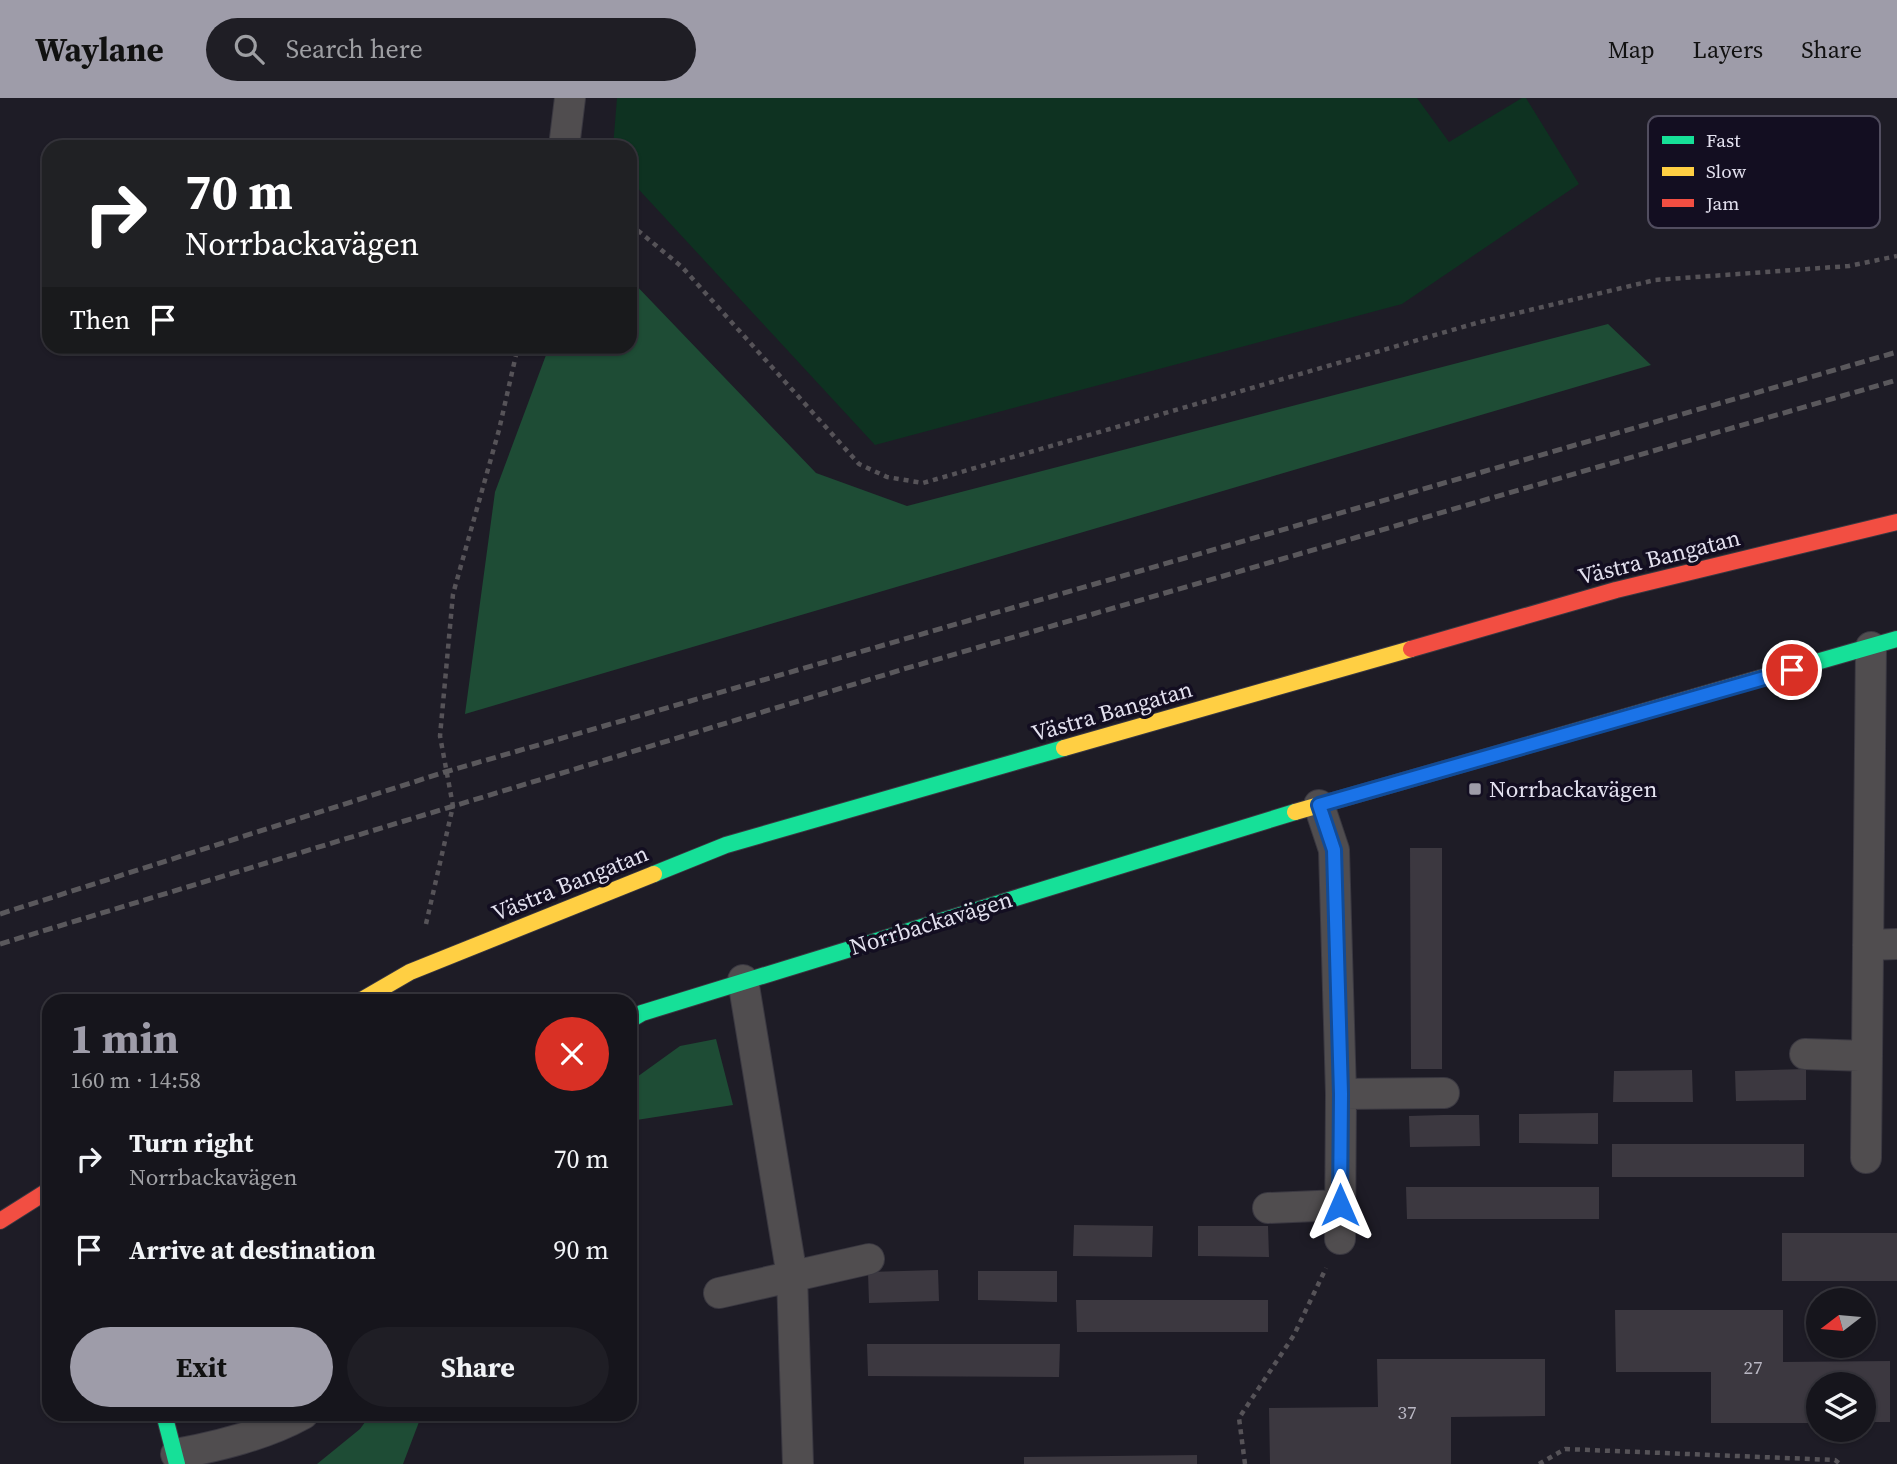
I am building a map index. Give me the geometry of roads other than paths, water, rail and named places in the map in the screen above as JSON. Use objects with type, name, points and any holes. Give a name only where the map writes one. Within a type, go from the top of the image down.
[{"type":"street","points":[[565,140],[570,98]]},
{"type":"street","name":"Västra Bangatan","points":[[372,994],[410,972],[726,845],[1616,590],[1897,523]]},
{"type":"street","name":"Norrbackavägen","points":[[637,1016],[743,980],[1319,805],[1884,643],[1868,945],[1866,1158]]},
{"type":"street","points":[[1319,805],[1334,850],[1341,1094],[1340,1239]]},
{"type":"street","points":[[1868,945],[1897,944]]},
{"type":"street","points":[[743,980],[793,1276],[798,1464]]},
{"type":"street","points":[[1805,1054],[1867,1056]]},
{"type":"street","points":[[1341,1094],[1444,1094]]},
{"type":"street","points":[[0,1222],[42,1195]]},
{"type":"street","points":[[1268,1208],[1340,1205]]},
{"type":"street","points":[[719,1293],[869,1259]]},
{"type":"street","points":[[166,1421],[177,1459],[290,1421]]},
{"type":"railway","points":[[0,914],[445,772],[1897,352]]},
{"type":"railway","points":[[0,944],[904,669],[1897,380]]},
{"type":"place","name":"Norrbackavägen","points":[[1475,789]]}]
